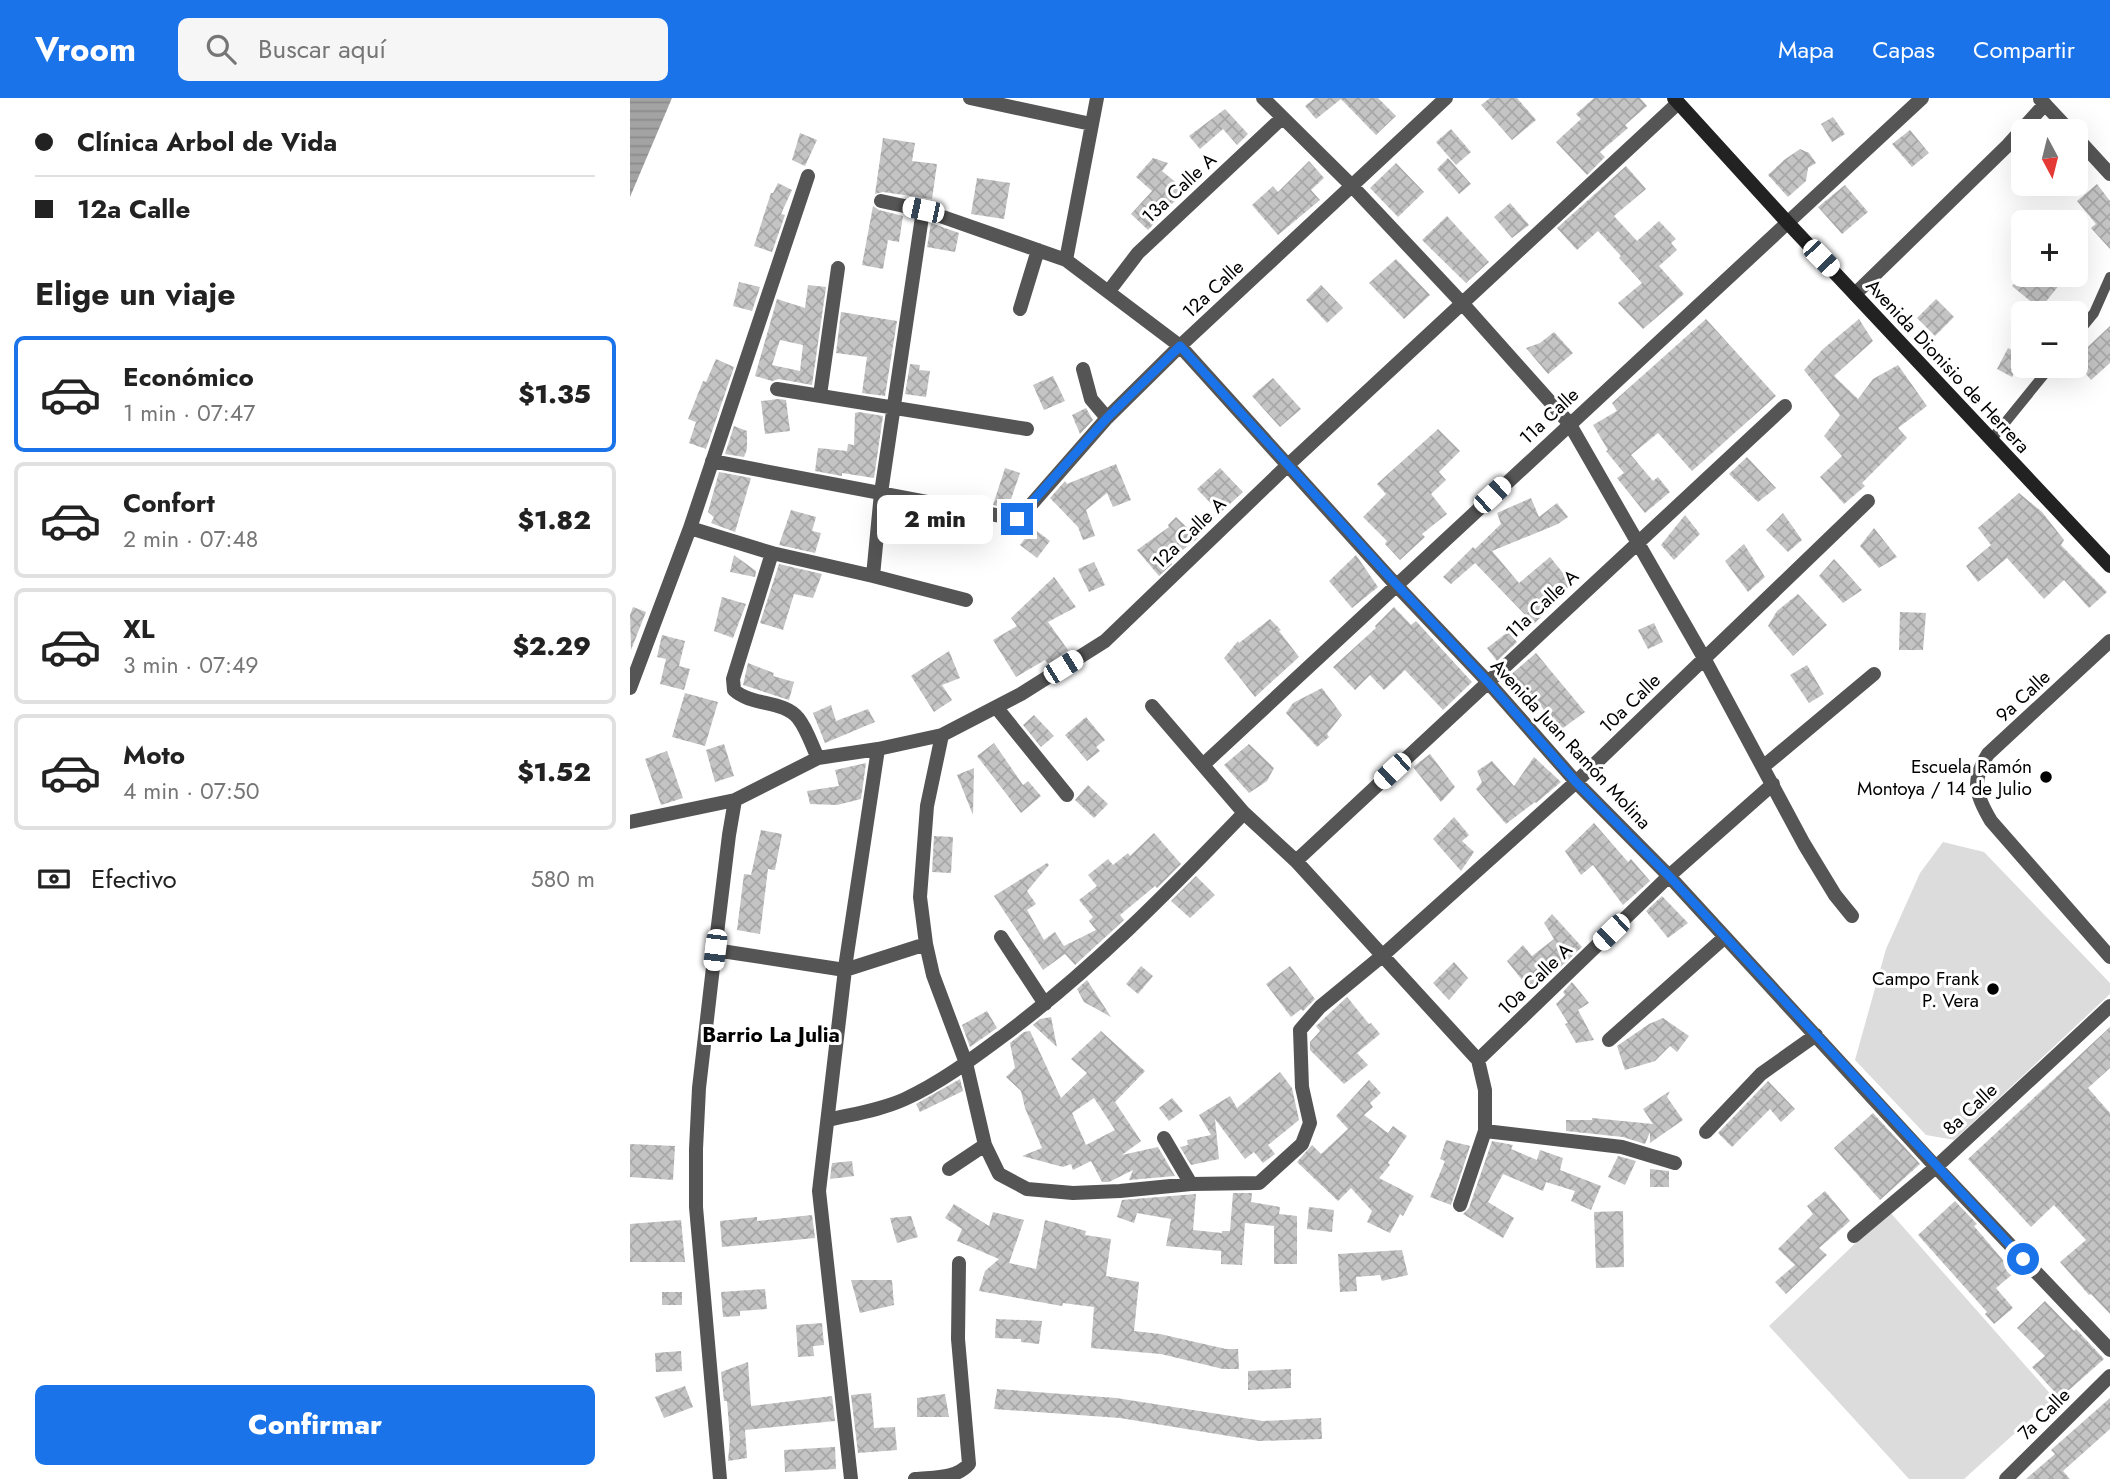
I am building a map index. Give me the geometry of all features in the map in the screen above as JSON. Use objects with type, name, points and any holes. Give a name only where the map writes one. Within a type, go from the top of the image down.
[{"type":"street","points":[[970,98],[1091,124]]},
{"type":"street","points":[[1066,260],[1097,98]]},
{"type":"street","points":[[1262,98],[1352,186],[1462,303],[1569,423],[1704,658],[1804,844],[1835,895],[1852,916]]},
{"type":"street","name":"12a Calle","points":[[881,493],[1013,525],[1107,418],[1180,346],[1446,98]]},
{"type":"street","name":"11a Calle","points":[[1204,764],[1922,98]]},
{"type":"street","name":"Avenida Dionisio de Herrera","points":[[1676,100],[2110,566]]},
{"type":"street","name":"12a Calle A","points":[[630,822],[735,800],[818,758],[942,735],[1021,694],[1105,641],[1288,464],[1676,100]]},
{"type":"street","points":[[1855,294],[2008,145],[2042,101],[2059,119]]},
{"type":"street","name":"13a Calle A","points":[[1109,291],[1138,253],[1282,118]]},
{"type":"street","points":[[2088,150],[2110,174]]},
{"type":"street","points":[[630,688],[690,528],[808,176]]},
{"type":"street","name":"Avenida Juan Ramón Molina","points":[[881,201],[923,210],[1066,260],[1180,346],[1576,782],[1669,876],[1936,1167],[2110,1350]]},
{"type":"street","points":[[873,576],[881,493],[923,210]]},
{"type":"street","points":[[1020,309],[1038,250]]},
{"type":"street","points":[[820,395],[838,268]]},
{"type":"street","points":[[1083,369],[1091,399],[1107,418]]},
{"type":"street","points":[[778,389],[1027,429]]},
{"type":"street","name":"11a Calle A","points":[[1296,861],[1785,406]]},
{"type":"street","points":[[712,461],[881,493]]},
{"type":"street","name":"10a Calle","points":[[1191,1184],[1259,1183],[1302,1144],[1310,1122],[1302,1087],[1300,1030],[1320,1007],[1382,956],[1576,782],[1868,501]]},
{"type":"street","points":[[690,528],[772,553],[966,600]]},
{"type":"street","points":[[772,553],[733,679],[734,690],[741,696],[790,711],[799,719],[818,758]]},
{"type":"street","name":"9a Calle","points":[[2110,641],[1988,754],[1978,770],[1976,786],[1991,821],[2110,957]]},
{"type":"street","points":[[1764,766],[1874,674]]},
{"type":"street","points":[[1152,706],[1244,813],[1296,861],[1478,1060],[1485,1090],[1485,1131],[1460,1205]]},
{"type":"street","points":[[996,707],[1067,795]]},
{"type":"street","points":[[942,735],[927,806],[920,897],[926,944],[933,975],[965,1063],[985,1145],[999,1174],[1027,1189],[1073,1193],[1191,1184],[1164,1138]]},
{"type":"street","points":[[851,1479],[819,1191],[845,970],[878,749]]},
{"type":"street","name":"10a Calle A","points":[[1478,1060],[1669,876],[1773,783]]},
{"type":"street","points":[[720,1479],[696,1208],[695,1149],[699,1088],[735,800]]},
{"type":"street","points":[[828,1120],[905,1099],[965,1063],[1045,1004],[1147,914],[1244,813]]},
{"type":"street","points":[[1001,937],[1045,1004]]},
{"type":"street","points":[[1609,1040],[1725,937]]},
{"type":"street","points":[[715,950],[845,970],[926,944]]},
{"type":"street","name":"8a Calle","points":[[1854,1236],[1936,1167],[2110,1006]]},
{"type":"street","points":[[1706,1132],[1761,1074],[1816,1035]]},
{"type":"street","points":[[1485,1131],[1622,1147],[1675,1163]]},
{"type":"street","points":[[950,1169],[985,1145]]},
{"type":"street","points":[[915,1479],[963,1471],[969,1464],[958,1339],[959,1263]]},
{"type":"street","name":"7a Calle","points":[[2006,1479],[2110,1376]]},
{"type":"lane","points":[[2088,320],[2110,277]]},
{"type":"lane","points":[[1991,440],[2041,378]]},
{"type":"shaded area","points":[[630,98],[672,98],[630,197]]},
{"type":"shaded area","name":"Campo Frank P. Vera","points":[[1943,842],[1984,852],[2110,983],[2110,994],[1954,1140],[1926,1135],[1855,1060],[1886,949],[1920,873]]},
{"type":"shaded area","points":[[1889,1211],[2054,1398],[1964,1479],[1909,1479],[1769,1326]]},
{"type":"building","points":[[1315,98],[1378,98],[1396,116],[1376,135],[1341,99],[1316,119],[1305,106]]},
{"type":"building","points":[[1490,98],[1517,98],[1536,120],[1512,140],[1481,105]]},
{"type":"building","points":[[1594,98],[1640,98],[1647,106],[1625,125],[1628,128],[1600,152],[1605,157],[1587,175],[1556,142],[1581,119],[1576,114]]},
{"type":"building","points":[[1225,109],[1248,134],[1237,145],[1223,129],[1200,149],[1189,136]]},
{"type":"building","points":[[1833,117],[1845,134],[1832,142],[1821,124]]},
{"type":"building","points":[[1451,129],[1471,152],[1456,165],[1436,142]]},
{"type":"building","points":[[1910,130],[1929,153],[1912,167],[1892,144]]},
{"type":"building","points":[[800,133],[817,140],[805,166],[792,160]]},
{"type":"building","points":[[883,138],[915,143],[912,161],[937,164],[932,199],[883,192],[875,194]]},
{"type":"building","points":[[1800,149],[1809,153],[1816,163],[1808,168],[1806,181],[1788,197],[1768,175]]},
{"type":"building","points":[[1153,158],[1168,163],[1162,171],[1185,190],[1148,230],[1131,214],[1152,191],[1136,177]]},
{"type":"building","points":[[1448,158],[1471,184],[1459,194],[1437,169]]},
{"type":"building","points":[[1309,161],[1324,178],[1311,190],[1320,200],[1278,235],[1252,205],[1273,186],[1278,192]]},
{"type":"building","points":[[1396,163],[1424,192],[1398,217],[1370,188]]},
{"type":"building","points":[[1626,166],[1646,189],[1614,216],[1637,241],[1659,221],[1676,239],[1671,243],[1677,250],[1659,266],[1684,294],[1643,329],[1618,303],[1642,283],[1619,258],[1621,256],[1598,231],[1577,250],[1557,228]]},
{"type":"building","points":[[977,178],[1010,183],[1004,219],[971,214]]},
{"type":"building","points":[[778,183],[792,190],[781,214],[785,215],[772,252],[754,246],[771,193]]},
{"type":"building","points":[[2097,184],[2110,201],[2110,249],[2091,228],[2096,224],[2088,214],[2088,210],[2084,210],[2077,201],[2083,196],[2088,196],[2088,192]]},
{"type":"building","points":[[1845,185],[1868,212],[1842,234],[1818,207]]},
{"type":"building","points":[[1510,203],[1529,225],[1512,238],[1494,217]]},
{"type":"building","points":[[873,206],[903,216],[899,242],[888,240],[883,269],[862,265]]},
{"type":"building","points":[[1447,216],[1489,262],[1466,283],[1422,240]]},
{"type":"building","points":[[931,223],[959,233],[955,252],[927,247]]},
{"type":"building","points":[[1396,259],[1430,295],[1404,319],[1369,283]]},
{"type":"building","points":[[739,282],[760,287],[752,311],[733,306]]},
{"type":"building","points":[[808,285],[826,287],[812,385],[779,379],[772,381],[755,376],[777,299],[805,308]],"holes":[[[780,340],[803,345],[800,371],[772,365]]]},
{"type":"building","points":[[1321,285],[1343,308],[1327,323],[1306,300]]},
{"type":"building","points":[[2013,287],[2058,287],[2046,301],[2030,301]]},
{"type":"building","points":[[1936,299],[1954,317],[1935,336],[1917,318]]},
{"type":"building","points":[[841,312],[897,321],[885,396],[862,393],[867,357],[836,353]]},
{"type":"building","points":[[1706,319],[1776,396],[1692,471],[1658,433],[1631,455],[1653,481],[1658,477],[1670,492],[1645,513],[1617,478],[1624,473],[1606,451],[1608,450],[1593,425],[1617,411],[1612,403]]},
{"type":"building","points":[[1859,319],[1873,341],[1834,376],[1858,399],[1873,379],[1898,365],[1927,406],[1898,428],[1907,438],[1862,483],[1865,486],[1844,504],[1820,477],[1842,456],[1824,436],[1840,415],[1804,370],[1823,349]]},
{"type":"building","points":[[2110,326],[2110,363],[2091,380],[2088,376],[2088,347]]},
{"type":"building","points":[[1554,332],[1573,353],[1548,374],[1526,348],[1540,343]]},
{"type":"building","points":[[2008,348],[2011,350],[2011,376],[1997,369]]},
{"type":"building","points":[[716,359],[734,367],[706,449],[689,443],[696,422],[688,419],[703,381],[706,382]]},
{"type":"building","points":[[910,364],[920,365],[919,370],[930,371],[926,397],[905,394]]},
{"type":"building","points":[[1053,376],[1065,401],[1044,410],[1033,385]]},
{"type":"building","points":[[1273,378],[1301,409],[1280,427],[1252,396]]},
{"type":"building","points":[[786,400],[790,431],[765,434],[761,401]]},
{"type":"building","points":[[1086,408],[1093,420],[1080,434],[1072,415]]},
{"type":"building","points":[[855,413],[883,416],[874,478],[815,471],[818,448],[847,451],[848,444],[854,445]]},
{"type":"building","points":[[734,426],[747,431],[744,457],[725,454]]},
{"type":"building","points":[[1438,429],[1460,451],[1439,472],[1446,480],[1431,494],[1447,514],[1422,534],[1425,537],[1400,560],[1385,544],[1387,541],[1363,517],[1386,494],[1377,484]]},
{"type":"building","points":[[1747,457],[1776,488],[1758,502],[1729,474]]},
{"type":"building","points":[[1116,464],[1131,500],[1113,507],[1107,493],[1086,510],[1095,536],[1083,540],[1078,527],[1050,498],[1065,481],[1067,484]]},
{"type":"building","points":[[1005,468],[1020,473],[1008,508],[993,505]]},
{"type":"building","points":[[1220,468],[1243,492],[1220,513],[1197,489]]},
{"type":"building","points":[[719,472],[751,478],[735,532],[711,523],[714,517],[708,512]]},
{"type":"building","points":[[2019,493],[2042,512],[2064,540],[2061,545],[2107,592],[2089,608],[2064,580],[2044,599],[2007,558],[1978,582],[1966,566],[1991,545],[1978,528]]},
{"type":"building","points":[[1531,498],[1539,517],[1557,503],[1568,517],[1558,524],[1492,551],[1519,583],[1550,557],[1572,584],[1543,608],[1547,611],[1534,624],[1475,563],[1451,584],[1443,577],[1501,524],[1497,513]]},
{"type":"building","points":[[791,510],[816,517],[812,531],[821,533],[815,553],[779,545]]},
{"type":"building","points":[[1783,513],[1802,540],[1788,552],[1766,530]]},
{"type":"building","points":[[1685,515],[1700,534],[1674,560],[1661,545]]},
{"type":"building","points":[[1176,517],[1198,538],[1170,560],[1172,564],[1159,576],[1137,550],[1169,527]]},
{"type":"building","points":[[1033,528],[1050,541],[1037,558],[1020,545]]},
{"type":"building","points":[[1874,528],[1897,557],[1879,568],[1860,546]]},
{"type":"building","points":[[1744,544],[1765,577],[1748,592],[1725,561]]},
{"type":"building","points":[[734,555],[756,571],[755,577],[730,572]]},
{"type":"building","points":[[1356,555],[1378,587],[1352,608],[1329,581]]},
{"type":"building","points":[[1834,559],[1862,590],[1843,603],[1819,576]]},
{"type":"building","points":[[1094,562],[1105,585],[1089,592],[1078,569]]},
{"type":"building","points":[[779,564],[822,574],[813,598],[794,594],[783,630],[760,623]]},
{"type":"building","points":[[1054,577],[1076,607],[1048,622],[1068,650],[1048,664],[1045,660],[1016,677],[993,640],[1017,626],[1011,618]]},
{"type":"building","points":[[1798,594],[1827,625],[1793,656],[1768,626],[1777,611]]},
{"type":"building","points":[[722,597],[746,604],[733,638],[714,631]]},
{"type":"building","points":[[633,607],[646,612],[631,650],[630,615]]},
{"type":"building","points":[[1394,607],[1411,625],[1416,621],[1472,682],[1443,710],[1405,670],[1384,690],[1370,675],[1355,690],[1333,667],[1376,628]]},
{"type":"building","points":[[1900,612],[1926,613],[1923,650],[1899,650]]},
{"type":"building","points":[[1270,619],[1299,657],[1255,697],[1224,658],[1238,641],[1239,643]]},
{"type":"building","points":[[1654,623],[1663,642],[1648,649],[1638,630]]},
{"type":"building","points":[[1508,632],[1517,642],[1497,661],[1487,648]]},
{"type":"building","points":[[662,635],[685,641],[679,666],[690,669],[684,690],[660,684],[666,659],[657,657]]},
{"type":"building","points":[[949,651],[960,678],[942,685],[952,700],[934,712],[911,676]]},
{"type":"building","points":[[1536,653],[1585,712],[1559,731],[1536,699],[1531,704],[1508,677]]},
{"type":"building","points":[[748,663],[774,673],[773,676],[794,682],[789,700],[743,685]]},
{"type":"building","points":[[1807,665],[1824,694],[1809,703],[1790,675]]},
{"type":"building","points":[[1322,688],[1342,715],[1327,734],[1329,737],[1317,747],[1286,713],[1293,703]]},
{"type":"building","points":[[685,693],[718,702],[705,746],[672,737]]},
{"type":"building","points":[[831,705],[836,721],[868,709],[875,722],[825,743],[813,713]]},
{"type":"building","points":[[1034,715],[1054,736],[1041,747],[1023,725]]},
{"type":"building","points":[[1086,717],[1105,740],[1096,747],[1100,751],[1087,761],[1065,735]]},
{"type":"building","points":[[994,743],[1023,785],[1028,781],[1041,796],[1021,813],[977,756]]},
{"type":"building","points":[[724,744],[734,776],[715,782],[706,750]]},
{"type":"building","points":[[1249,744],[1274,768],[1267,781],[1249,793],[1224,765]]},
{"type":"building","points":[[667,751],[683,798],[661,805],[645,759]]},
{"type":"building","points":[[1430,754],[1455,787],[1441,802],[1413,767]]},
{"type":"building","points":[[1534,757],[1561,782],[1506,824],[1476,789],[1482,782],[1477,771],[1492,761],[1514,786]]},
{"type":"building","points":[[866,763],[861,799],[837,805],[810,804],[807,791],[839,786],[835,770]]},
{"type":"building","points":[[974,768],[973,815],[957,775]]},
{"type":"building","points":[[1088,785],[1108,804],[1094,818],[1075,800]]},
{"type":"building","points":[[1454,817],[1469,835],[1462,841],[1474,852],[1461,871],[1433,839]]},
{"type":"building","points":[[1594,823],[1628,862],[1631,859],[1650,881],[1623,905],[1593,865],[1581,875],[1565,851]]},
{"type":"building","points":[[761,830],[782,834],[775,870],[768,869],[760,934],[737,930],[744,874],[751,875]]},
{"type":"building","points":[[1154,833],[1181,864],[1157,888],[1155,886],[1120,915],[1124,920],[1075,965],[1065,954],[1043,970],[994,896],[1047,863],[1049,865],[1027,891],[1036,904],[1027,910],[1044,940],[1055,932],[1064,946],[1096,930],[1089,921],[1093,917],[1079,900],[1097,886],[1088,875],[1108,859],[1113,865],[1128,853],[1130,856]]},
{"type":"building","points":[[934,836],[953,837],[951,873],[932,872]]},
{"type":"building","points":[[1196,876],[1215,895],[1190,918],[1171,901]]},
{"type":"building","points":[[1662,896],[1688,923],[1668,938],[1646,911]]},
{"type":"building","points":[[1552,914],[1582,947],[1552,975],[1549,971],[1530,990],[1507,961],[1523,945],[1532,956],[1554,939],[1544,923]]},
{"type":"building","points":[[1454,962],[1468,978],[1449,1000],[1433,983]]},
{"type":"building","points":[[1141,966],[1153,976],[1138,994],[1126,984]]},
{"type":"building","points":[[1290,966],[1315,999],[1303,1011],[1301,1009],[1291,1017],[1266,984]]},
{"type":"building","points":[[1087,980],[1111,1017],[1084,1002],[1077,989]]},
{"type":"building","points":[[1572,982],[1589,1003],[1578,1010],[1594,1040],[1576,1043],[1556,1004]]},
{"type":"building","points":[[1347,997],[1380,1034],[1357,1053],[1368,1065],[1344,1084],[1310,1050],[1310,1042],[1320,1031],[1316,1026]]},
{"type":"building","points":[[987,1011],[997,1028],[970,1047],[962,1025]]},
{"type":"building","points":[[1051,1017],[1057,1047],[1033,1025],[1040,1019]]},
{"type":"building","points":[[1663,1018],[1689,1036],[1677,1052],[1670,1046],[1655,1061],[1625,1070],[1617,1046],[1649,1024]]},
{"type":"building","points":[[2110,1027],[2110,1068],[2088,1088],[2110,1113],[2110,1314],[2060,1262],[2086,1240],[2054,1205],[2031,1227],[1968,1159]]},
{"type":"building","points":[[1030,1031],[1061,1098],[1087,1073],[1071,1059],[1101,1031],[1145,1071],[1115,1102],[1141,1141],[1122,1155],[1158,1147],[1175,1176],[1129,1180],[1133,1170],[1109,1182],[1102,1182],[1091,1161],[1073,1170],[1071,1164],[1063,1167],[1022,1156],[1042,1148],[1025,1108],[1021,1091],[1006,1077],[1015,1068],[1010,1043],[1024,1032]],"holes":[[[1094,1098],[1115,1130],[1086,1145],[1072,1113]]]},
{"type":"building","points":[[1280,1072],[1292,1088],[1299,1120],[1268,1145],[1275,1154],[1263,1163],[1254,1152],[1245,1159],[1215,1119],[1219,1159],[1191,1165],[1180,1147],[1188,1145],[1187,1140],[1211,1135],[1199,1115],[1230,1096],[1237,1108]]},
{"type":"building","points":[[960,1079],[963,1091],[920,1112],[916,1104]]},
{"type":"building","points":[[1369,1080],[1381,1093],[1370,1103],[1373,1107],[1364,1115],[1388,1133],[1393,1126],[1407,1136],[1379,1178],[1414,1196],[1390,1233],[1367,1222],[1372,1211],[1351,1188],[1338,1201],[1297,1162],[1312,1145],[1321,1154],[1348,1129],[1336,1116]]},
{"type":"building","points":[[1768,1081],[1795,1109],[1781,1122],[1770,1109],[1732,1147],[1718,1133]]},
{"type":"building","points":[[1670,1091],[1667,1097],[1683,1120],[1650,1143],[1650,1132],[1645,1144],[1623,1137],[1566,1131],[1566,1120],[1592,1118],[1653,1124],[1643,1109]]},
{"type":"building","points":[[1172,1098],[1183,1111],[1169,1121],[1159,1108]]},
{"type":"building","points":[[1873,1113],[1920,1164],[1880,1200],[1834,1148]]},
{"type":"building","points":[[1446,1140],[1470,1146],[1451,1205],[1430,1197],[1445,1161],[1440,1159]]},
{"type":"building","points":[[1492,1141],[1513,1145],[1511,1149],[1537,1160],[1540,1150],[1563,1158],[1560,1170],[1601,1186],[1591,1210],[1571,1201],[1575,1191],[1546,1182],[1543,1191],[1503,1174],[1488,1202],[1514,1218],[1503,1238],[1463,1214],[1469,1208]]},
{"type":"building","points":[[630,1144],[675,1146],[673,1180],[630,1177]]},
{"type":"building","points":[[1618,1156],[1636,1161],[1625,1185],[1608,1177]]},
{"type":"building","points":[[852,1161],[854,1176],[830,1179],[832,1163]]},
{"type":"building","points":[[1650,1169],[1669,1171],[1669,1187],[1650,1187]]},
{"type":"building","points":[[1825,1191],[1850,1221],[1819,1248],[1827,1255],[1786,1294],[1775,1282],[1795,1265],[1778,1249],[1813,1214],[1807,1206]]},
{"type":"building","points":[[1233,1193],[1252,1193],[1251,1202],[1280,1207],[1279,1214],[1297,1216],[1297,1264],[1274,1264],[1274,1226],[1245,1223],[1242,1265],[1221,1264],[1221,1251],[1166,1246],[1171,1219],[1137,1213],[1134,1223],[1117,1217],[1122,1200],[1196,1194],[1193,1230],[1222,1233],[1230,1231]]},
{"type":"building","points":[[1955,1201],[1977,1224],[1974,1226],[2014,1273],[1996,1288],[2013,1308],[1994,1324],[1985,1314],[1987,1312],[1918,1235]]},
{"type":"building","points":[[954,1204],[989,1226],[993,1212],[1024,1220],[1009,1263],[1036,1269],[1045,1220],[1086,1231],[1085,1235],[1111,1239],[1106,1276],[1139,1282],[1134,1331],[1238,1349],[1239,1369],[1223,1369],[1161,1354],[1091,1348],[1094,1307],[1063,1303],[1062,1306],[979,1291],[985,1271],[999,1259],[957,1241],[962,1229],[945,1218]]},
{"type":"building","points":[[1309,1207],[1334,1210],[1332,1232],[1307,1229]]},
{"type":"building","points":[[1623,1211],[1624,1267],[1596,1268],[1594,1212]]},
{"type":"building","points":[[812,1215],[815,1238],[722,1247],[720,1221],[757,1217],[757,1221]]},
{"type":"building","points":[[911,1216],[918,1237],[897,1243],[890,1218]]},
{"type":"building","points":[[681,1220],[685,1262],[630,1262],[630,1224]]},
{"type":"building","points":[[1402,1250],[1408,1275],[1382,1281],[1380,1275],[1356,1277],[1357,1291],[1340,1292],[1338,1254]]},
{"type":"building","points":[[851,1280],[892,1280],[894,1305],[860,1313]]},
{"type":"building","points":[[765,1289],[767,1309],[740,1311],[740,1316],[723,1317],[721,1292]]},
{"type":"building","points":[[662,1292],[682,1292],[682,1305],[662,1305]]},
{"type":"building","points":[[2045,1301],[2104,1359],[2060,1398],[2032,1367],[2045,1356],[2017,1328]]},
{"type":"building","points":[[996,1319],[1042,1321],[1039,1344],[1021,1342],[1021,1339],[995,1338]]},
{"type":"building","points":[[822,1323],[824,1345],[813,1346],[814,1356],[798,1357],[796,1325]]},
{"type":"building","points":[[681,1351],[682,1371],[656,1372],[655,1353]]},
{"type":"building","points":[[748,1362],[751,1406],[832,1396],[835,1421],[745,1430],[747,1458],[728,1461],[730,1439],[721,1372]]},
{"type":"building","points":[[1291,1369],[1291,1388],[1248,1390],[1248,1371]]},
{"type":"building","points":[[685,1386],[693,1407],[664,1418],[655,1397]]},
{"type":"building","points":[[997,1389],[1116,1398],[1263,1421],[1321,1418],[1322,1439],[1259,1441],[1120,1418],[994,1409]]},
{"type":"building","points":[[871,1393],[874,1428],[895,1427],[897,1450],[858,1453],[851,1395]]},
{"type":"building","points":[[945,1394],[949,1417],[917,1417],[917,1398]]},
{"type":"building","points":[[2110,1398],[2110,1429],[2063,1471],[2070,1479],[2026,1479],[2055,1454],[2051,1450]]},
{"type":"building","points":[[835,1447],[836,1469],[785,1472],[784,1450]]},
{"type":"place","name":"Escuela Ramón Montoya / 14 de Julio","points":[[2046,777]]},
{"type":"place","name":"Campo Frank P. Vera","points":[[1993,989]]},
{"type":"district","name":"Barrio La Julia","points":[[771,1035]]},
{"type":"route","points":[[1017,519],[1107,418],[1180,346],[1576,782],[1669,876],[2023,1259]]}]
